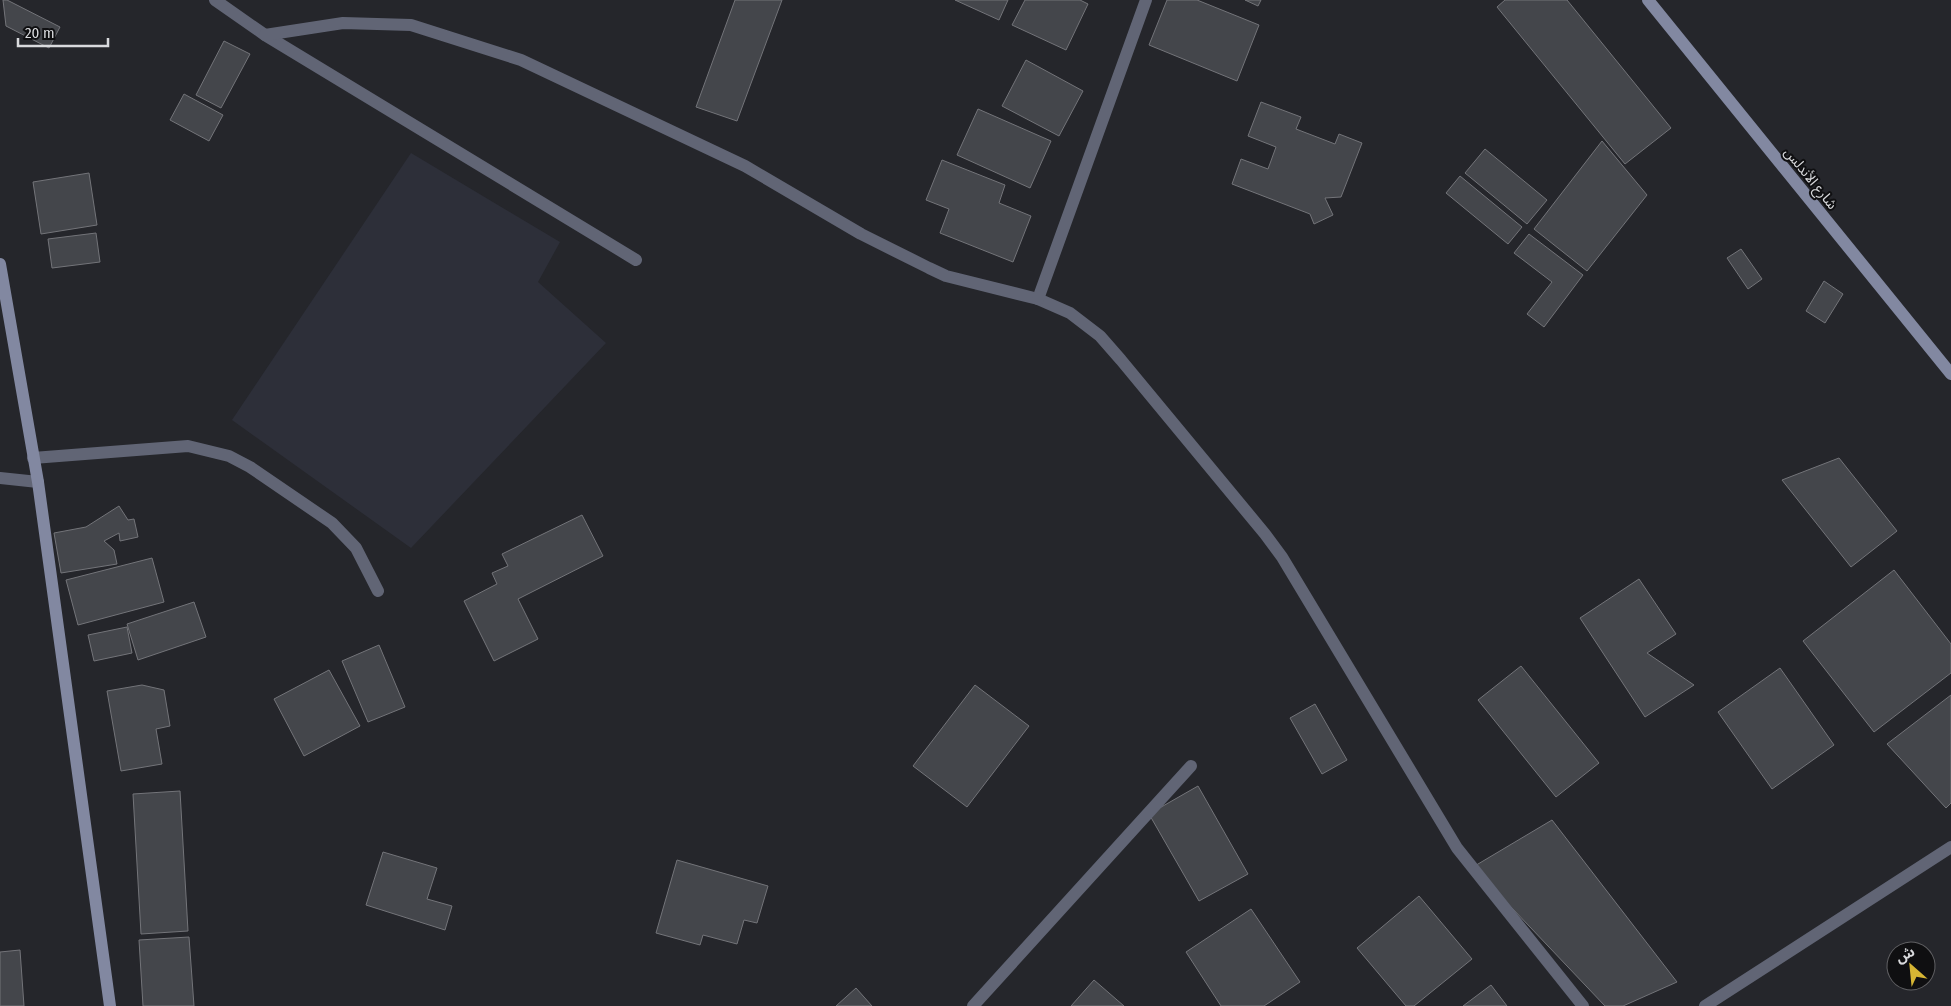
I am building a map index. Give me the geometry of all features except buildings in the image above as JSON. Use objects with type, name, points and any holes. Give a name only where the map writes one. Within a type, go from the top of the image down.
[{"type":"main road","name":"شارع الأندلس","points":[[1648,0],[1951,374]]},
{"type":"main road","points":[[0,264],[38,482],[110,1006]]},
{"type":"street","points":[[215,0],[266,34],[636,260]]},
{"type":"street","points":[[1038,299],[1146,0]]},
{"type":"street","points":[[266,34],[343,23],[411,25],[522,60],[744,166],[854,230],[946,276],[1038,299],[1070,313],[1083,322],[1100,336],[1282,557],[1457,848],[1583,1006]]},
{"type":"street","points":[[33,458],[188,446],[229,456],[250,467],[332,523],[356,548],[378,591]]},
{"type":"street","points":[[0,478],[38,482]]},
{"type":"street","points":[[973,1006],[1191,766]]},
{"type":"street","points":[[1705,1006],[1951,847]]},
{"type":"shaded area","points":[[411,153],[560,242],[538,282],[606,343],[411,548],[232,420]]}]
